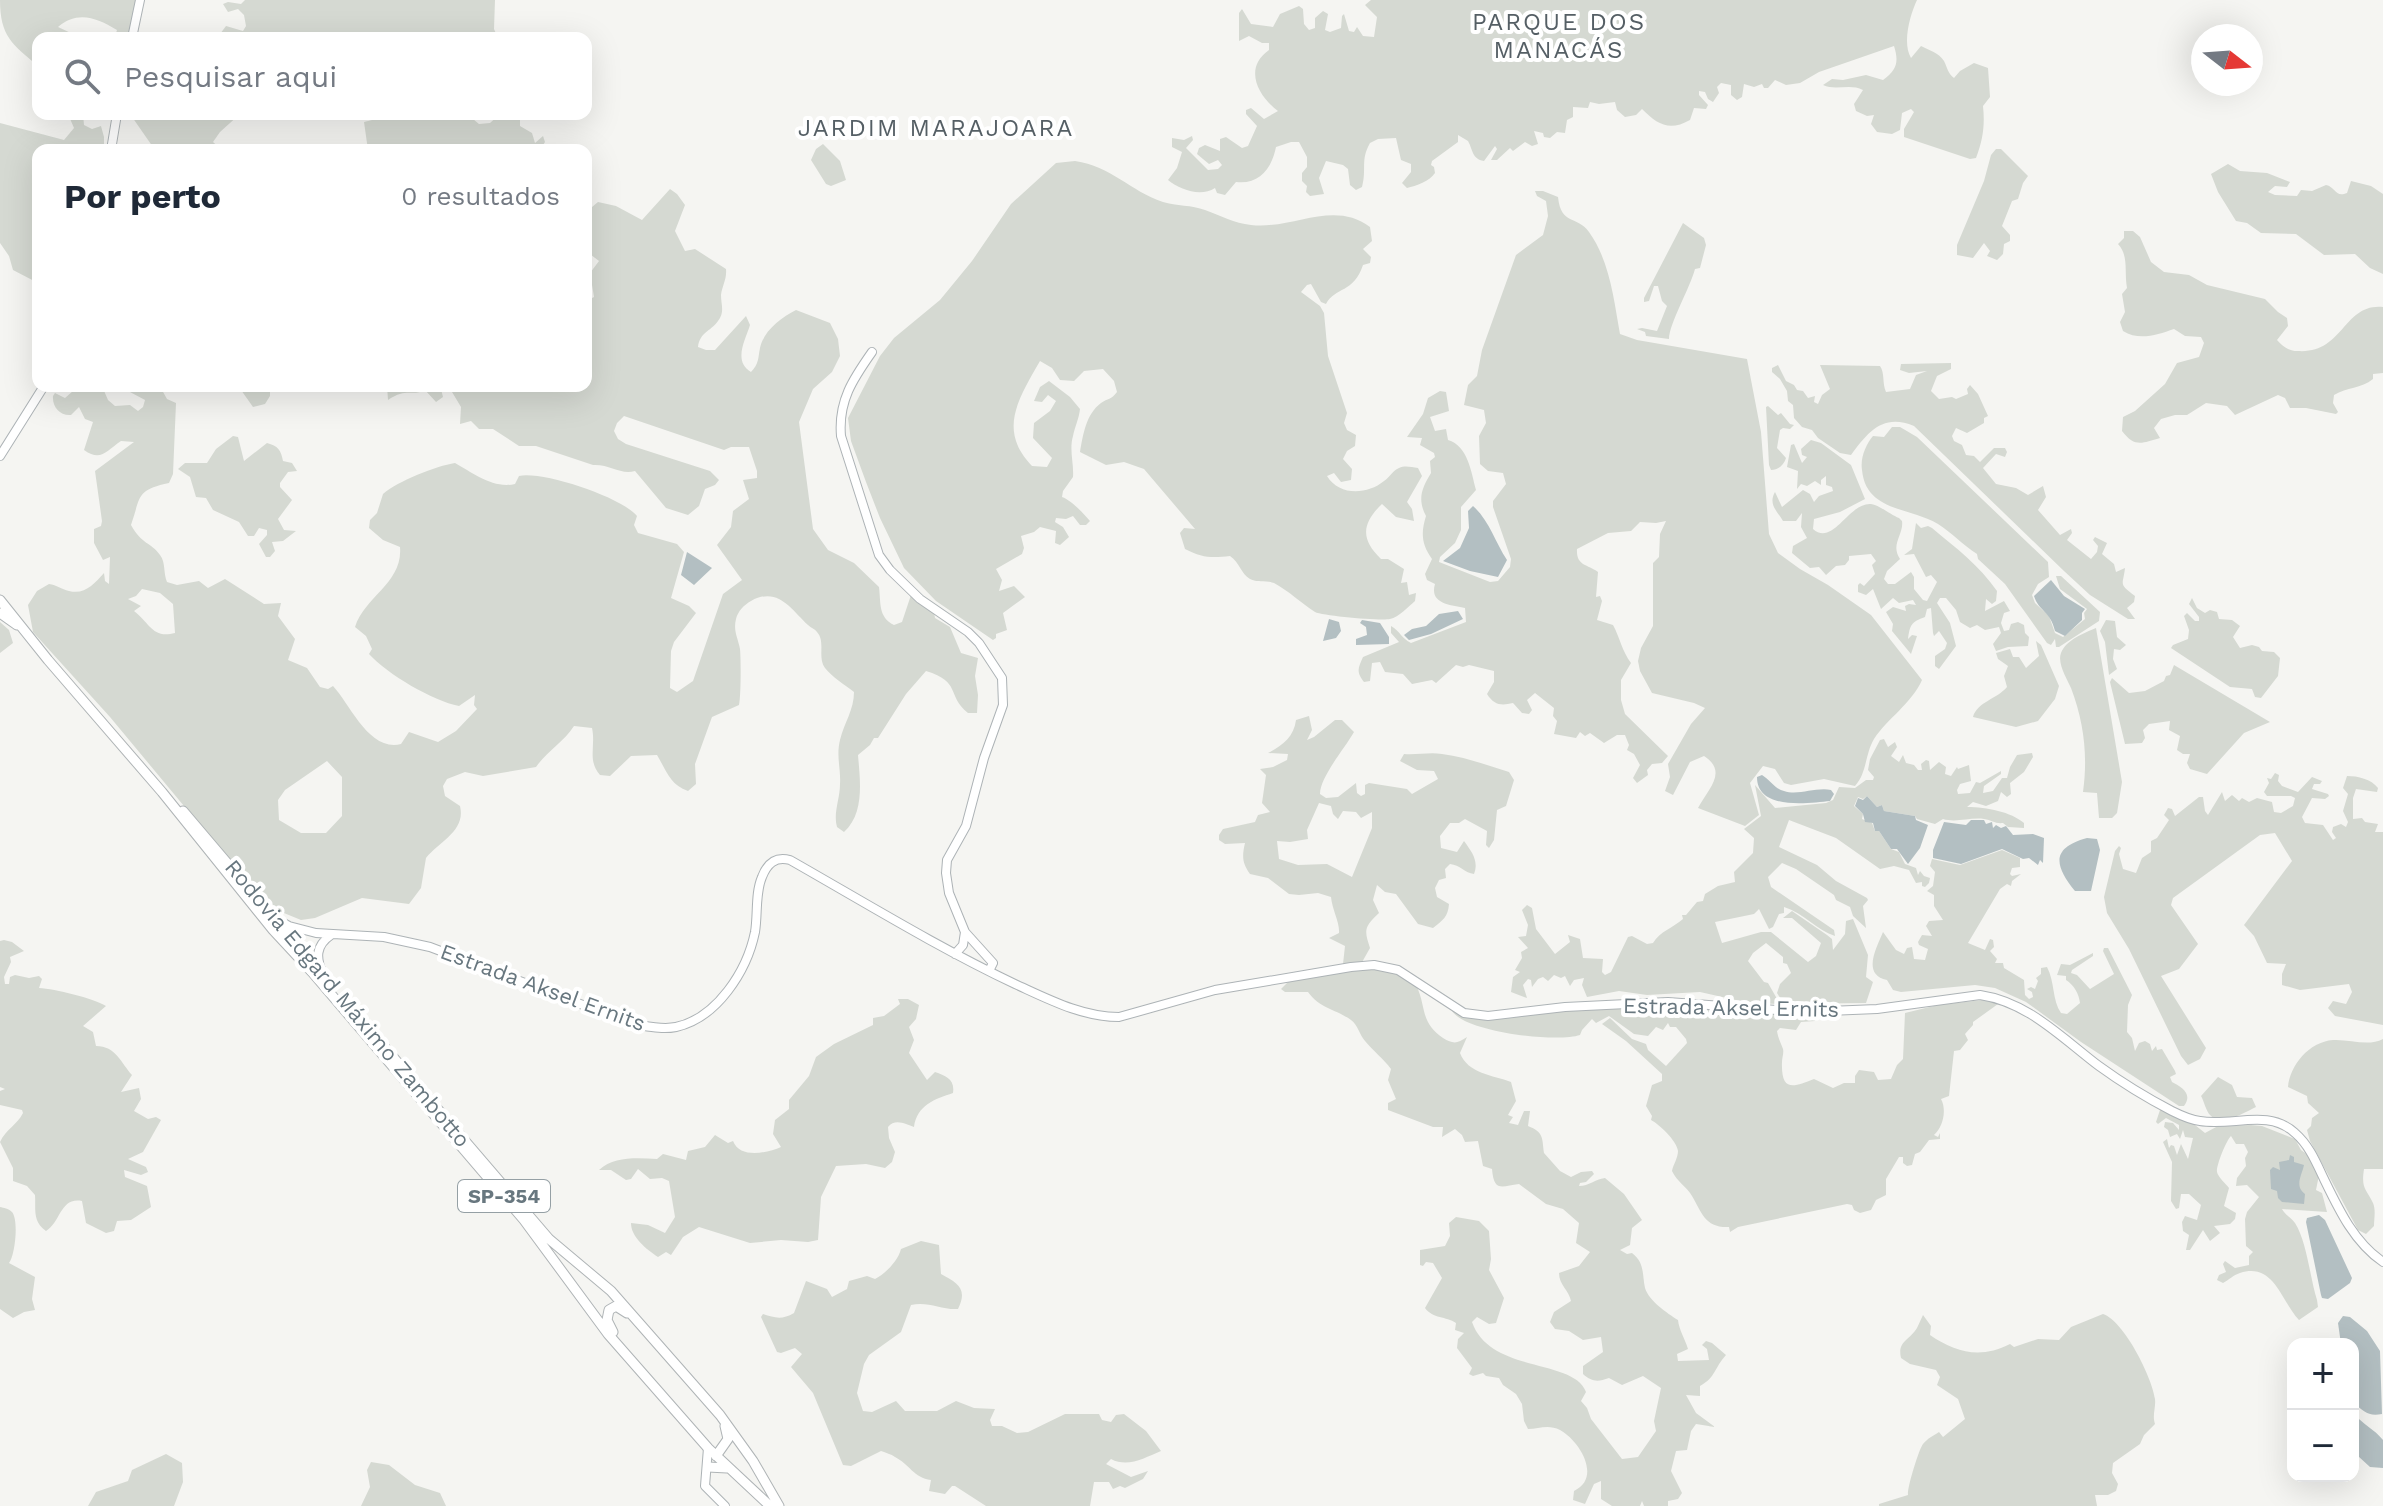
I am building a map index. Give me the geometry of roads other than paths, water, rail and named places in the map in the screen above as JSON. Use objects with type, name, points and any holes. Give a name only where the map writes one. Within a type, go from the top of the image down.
[{"type":"main road","name":"Rodovia Edgard Máximo Zambotto","points":[[0,600],[162,792],[273,930],[524,1220],[608,1334],[708,1448],[770,1506]]},
{"type":"main road","points":[[0,613],[27,633]]},
{"type":"main road","name":"Rodovia Edgard Máximo Zambotto","points":[[162,792],[192,820],[549,1239],[611,1291],[720,1415],[753,1461],[779,1506]]},
{"type":"main road","points":[[623,1349],[607,1320],[609,1310],[619,1308],[639,1323]]},
{"type":"main road","points":[[716,1456],[728,1439],[720,1415]]},
{"type":"main road","points":[[708,1468],[727,1468]]},
{"type":"street","points":[[133,32],[140,0]]},
{"type":"street","points":[[112,144],[116,120]]},
{"type":"street","points":[[872,352],[852,380],[842,404],[840,421],[841,436],[879,555],[920,599],[968,632],[1002,678],[1003,705],[984,758],[966,826],[947,860],[949,893],[965,932],[991,967]]},
{"type":"street","points":[[0,456],[40,392]]},
{"type":"street","name":"Estrada Aksel Ernits","points":[[272,917],[303,930],[410,942],[633,1024],[664,1028],[685,1024],[726,994],[747,956],[762,877],[772,862],[784,858],[955,954]]},
{"type":"street","points":[[965,932],[963,945],[955,954],[991,967]]},
{"type":"street","points":[[323,975],[317,962],[318,950],[331,935]]},
{"type":"street","name":"Estrada Aksel Ernits","points":[[991,967],[1054,1002],[1103,1017],[1119,1017],[1215,990],[1351,967],[1389,966],[1464,1013],[1488,1016],[1545,1009],[1668,1002],[1804,1012],[1877,1009],[1953,997],[1996,997],[2027,1011],[2103,1069],[2172,1111],[2200,1121],[2254,1119],[2286,1125],[2311,1153],[2339,1210],[2355,1234],[2370,1253],[2383,1262]]},
{"type":"street","points":[[708,1448],[708,1468]]},
{"type":"street","points":[[716,1456],[704,1476],[705,1486],[725,1506]]},
{"type":"district","name":"PARQUE DOS MANACÁS","points":[[1559,36]]},
{"type":"district","name":"JARDIM MARAJOARA","points":[[936,128]]}]
